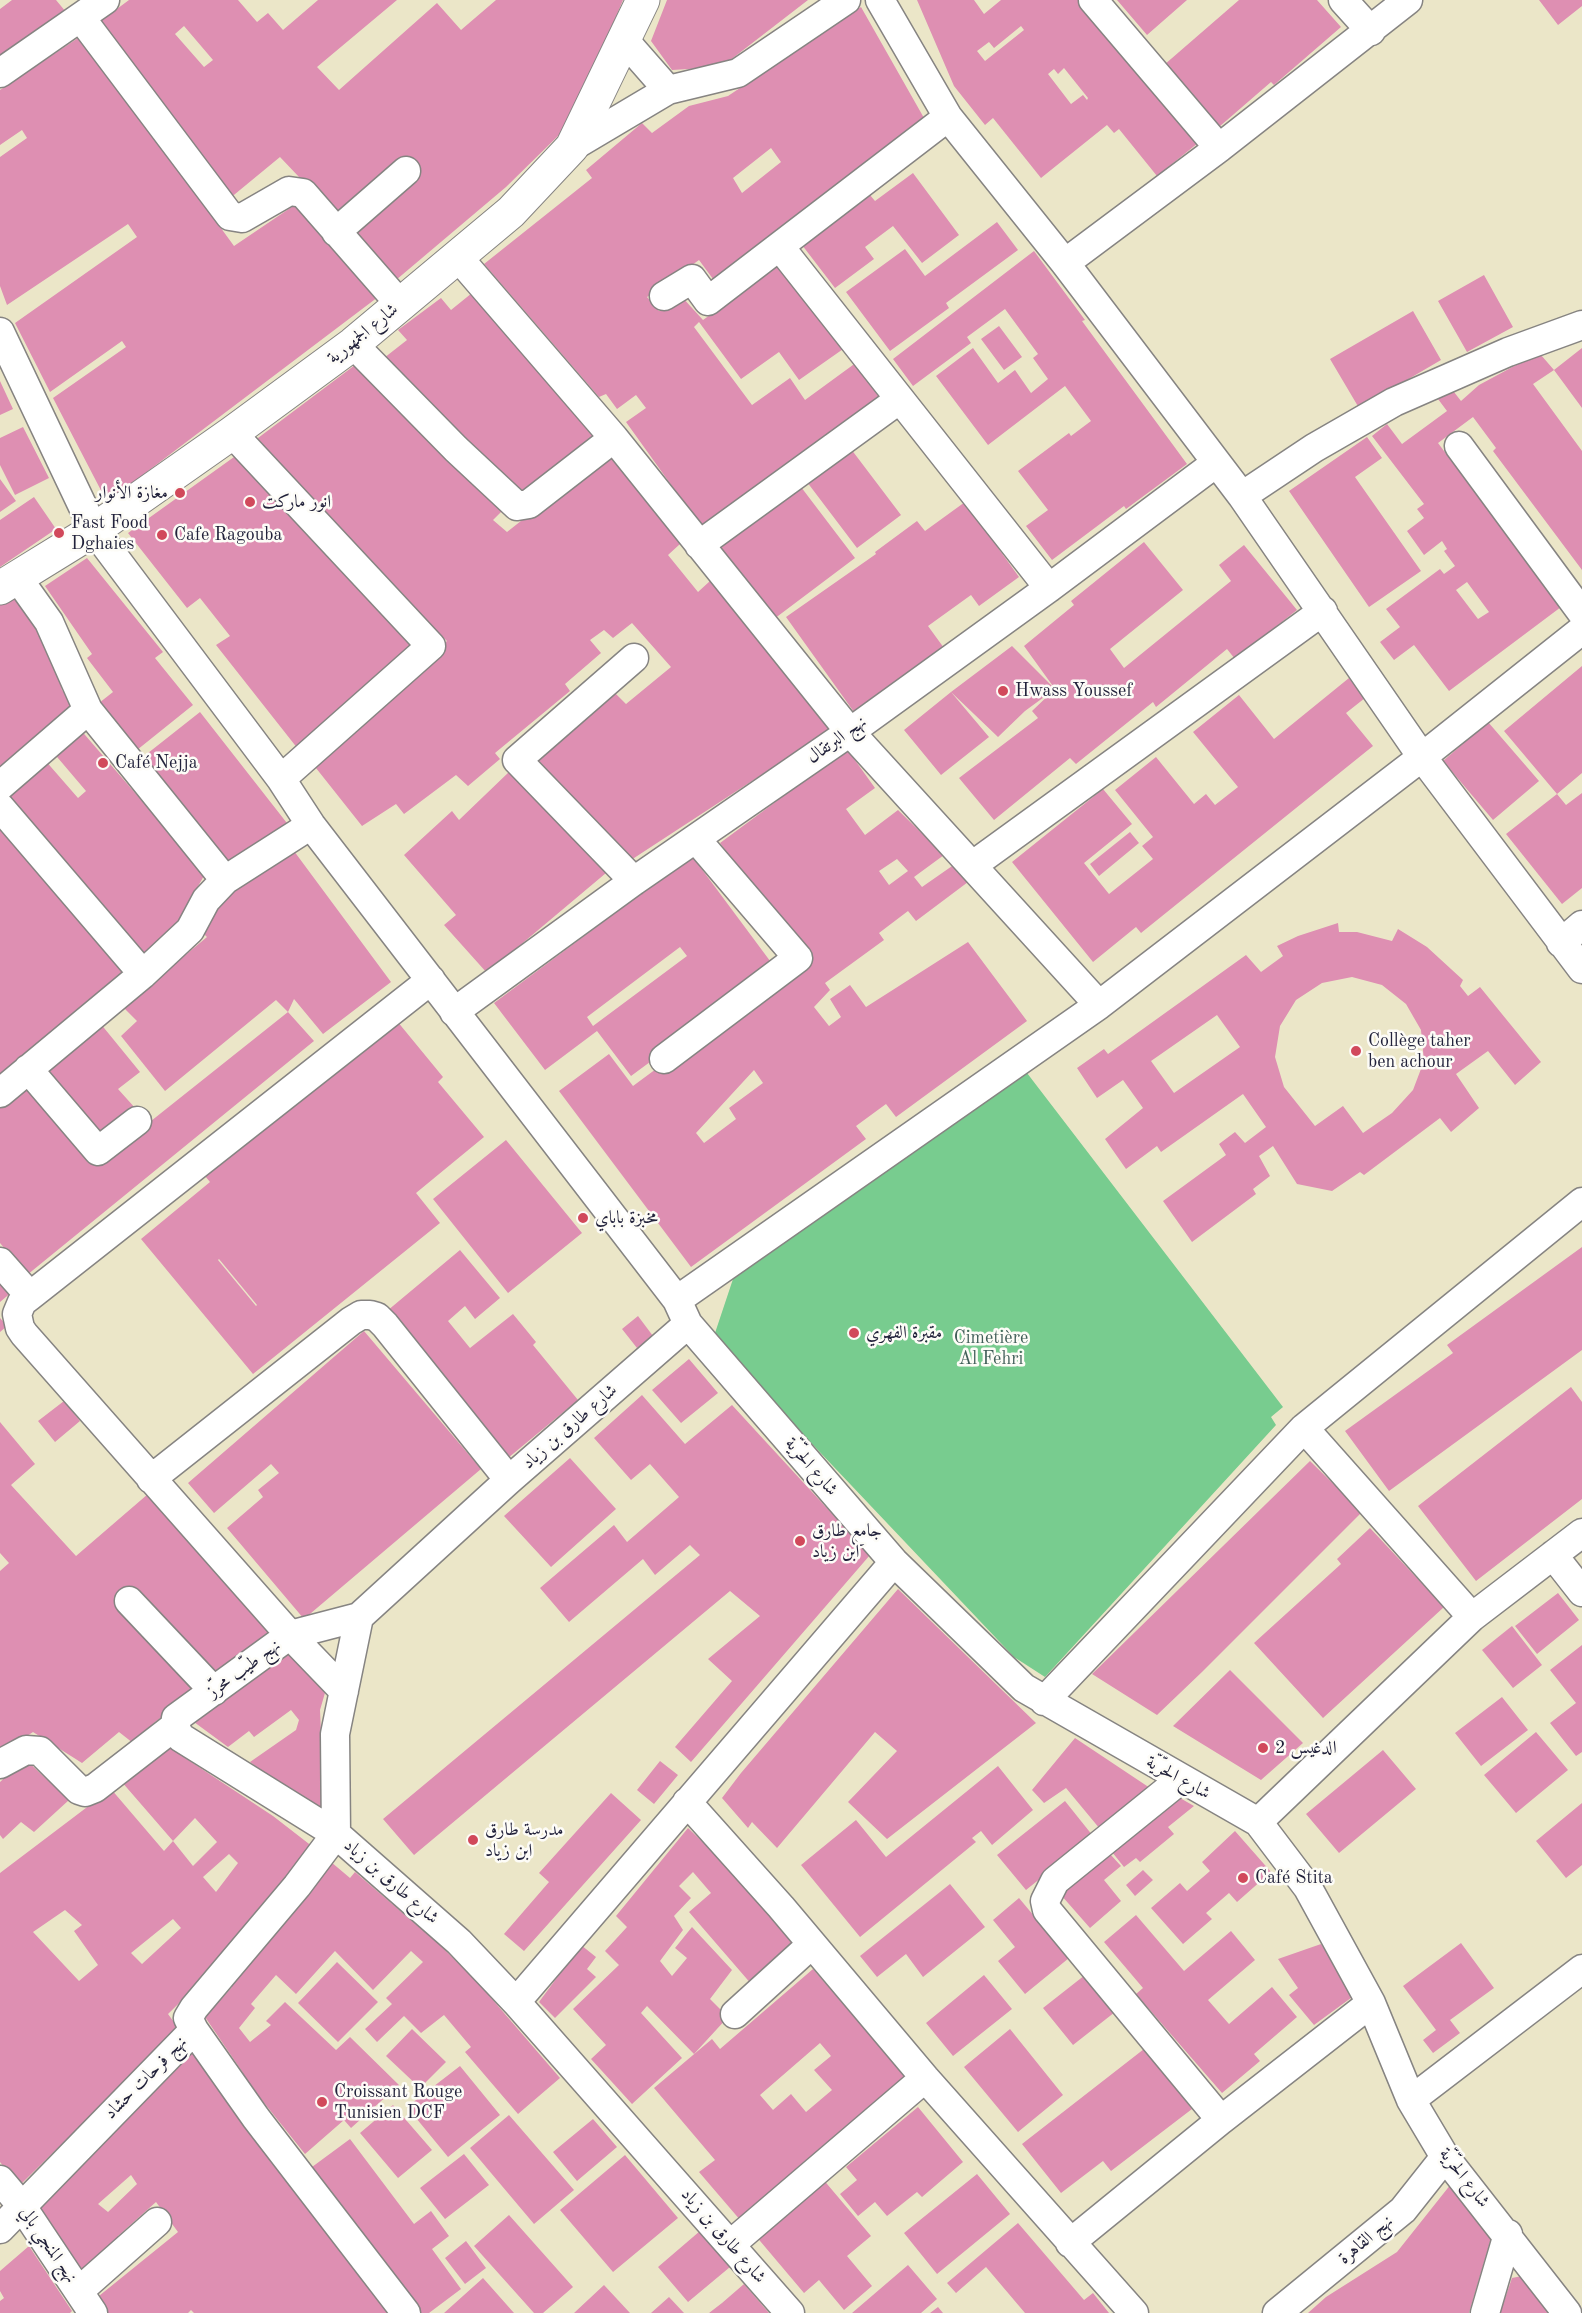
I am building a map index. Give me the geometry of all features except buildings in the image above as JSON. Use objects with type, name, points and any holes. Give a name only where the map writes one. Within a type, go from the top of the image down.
[{"type":"street","points":[[0,74],[105,0]]},
{"type":"street","name":"شارع الجمهورية","points":[[9,583],[94,530],[232,433],[352,344],[511,212],[572,147],[643,0]]},
{"type":"street","points":[[572,147],[668,90],[738,73],[846,0]]},
{"type":"street","points":[[880,0],[948,117],[1065,263],[1242,496],[1422,757],[1571,934],[1582,969]]},
{"type":"street","points":[[1093,0],[1219,148]]},
{"type":"street","points":[[1343,0],[1371,31]]},
{"type":"street","points":[[1065,263],[1219,148],[1408,0]]},
{"type":"street","points":[[81,18],[230,216],[242,218],[278,195],[295,190],[303,194],[400,304]]},
{"type":"street","points":[[625,41],[668,90]]},
{"type":"street","points":[[664,296],[692,279],[708,301],[948,117]]},
{"type":"street","points":[[336,232],[406,171]]},
{"type":"street","points":[[780,247],[1049,588]]},
{"type":"street","points":[[457,256],[614,438],[850,732],[1099,1005]]},
{"type":"street","points":[[1242,496],[1314,448],[1394,402],[1508,352],[1582,325]]},
{"type":"street","name":"شارع الحرّيّة","points":[[0,334],[94,530],[281,779],[311,825],[683,1312],[894,1562],[1024,1688],[1180,1780],[1258,1822],[1308,1888],[1371,2003],[1412,2100],[1445,2157],[1508,2234],[1567,2313]]},
{"type":"street","points":[[352,344],[456,449],[517,506],[528,504],[614,438]]},
{"type":"street","points":[[699,545],[900,399]]},
{"type":"street","points":[[232,433],[431,646],[281,779]]},
{"type":"street","points":[[1459,446],[1582,613]]},
{"type":"street","name":"نهج البرتقال","points":[[454,1012],[634,881],[850,732],[1216,464]]},
{"type":"street","points":[[9,583],[49,622],[88,711],[225,880]]},
{"type":"street","points":[[973,866],[1323,611]]},
{"type":"street","name":"شارع طارق بن زياد","points":[[790,2313],[516,2002],[459,1942],[336,1834],[335,1734],[359,1617],[509,1480],[683,1312],[1099,1005],[1422,757],[1582,630]]},
{"type":"street","points":[[634,658],[517,760],[634,881]]},
{"type":"street","points":[[0,786],[88,711]]},
{"type":"street","points":[[0,807],[143,974]]},
{"type":"street","points":[[0,1093],[143,974],[190,930],[206,900],[225,880],[311,825]]},
{"type":"street","points":[[664,1059],[798,958],[696,839]]},
{"type":"street","points":[[344,1691],[290,1635],[20,1328],[18,1310],[30,1296],[431,980]]},
{"type":"street","points":[[28,1069],[98,1151],[137,1120]]},
{"type":"street","points":[[1044,1701],[1304,1428],[1582,1202]]},
{"type":"street","points":[[0,1262],[30,1296]]},
{"type":"street","points":[[151,1479],[351,1322],[361,1315],[370,1315],[385,1325],[509,1480]]},
{"type":"street","points":[[1304,1428],[1472,1617]]},
{"type":"street","points":[[1258,1822],[1472,1617],[1582,1533]]},
{"type":"street","points":[[1553,1554],[1582,1592]]},
{"type":"street","points":[[516,2002],[894,1562]]},
{"type":"street","points":[[129,1601],[214,1690]]},
{"type":"street","name":"نهج طيّب محرّز","points":[[0,1764],[26,1750],[40,1751],[79,1790],[85,1792],[95,1788],[175,1726],[176,1718],[290,1635],[359,1617]]},
{"type":"street","points":[[175,1726],[180,1737],[336,1834]]},
{"type":"street","points":[[1180,1780],[1055,1881],[1045,1901],[1047,1910],[1221,2120]]},
{"type":"street","points":[[687,1802],[812,1944],[925,2078],[1134,2313]]},
{"type":"street","name":"نهج فرحات حشاد","points":[[0,2229],[194,2030],[188,2018],[194,2008],[297,1886],[336,1834]]},
{"type":"street","points":[[735,2014],[812,1944]]},
{"type":"street","points":[[1412,2100],[1582,1970]]},
{"type":"street","points":[[1070,2243],[1221,2120],[1371,2003]]},
{"type":"street","points":[[194,2030],[256,2118],[406,2313]]},
{"type":"street","points":[[731,2244],[925,2078]]},
{"type":"street","name":"نهج القاهرة","points":[[1277,2313],[1403,2210],[1445,2157]]},
{"type":"street","name":"نهج المنجي بالي","points":[[0,2180],[21,2205],[86,2302]]},
{"type":"street","points":[[86,2302],[157,2222]]},
{"type":"street","points":[[1485,2313],[1508,2234]]},
{"type":"green space","name":"Cimetière Al Fehri","points":[[1027,1073],[1283,1407],[1271,1417],[1276,1425],[1045,1677],[1014,1657],[724,1351],[715,1333],[734,1276]]},
{"type":"place","name":"مغازة الأنوار","points":[[180,493]]},
{"type":"place","name":"انور ماركت","points":[[250,502]]},
{"type":"place","name":"Fast Food Dghaies","points":[[59,533]]},
{"type":"place","name":"Cafe Ragouba","points":[[162,535]]},
{"type":"place","name":"Hwass Youssef","points":[[1003,691]]},
{"type":"place","name":"Café Nejja","points":[[103,763]]},
{"type":"place","name":"Collège taher ben achour","points":[[1356,1051]]},
{"type":"place","name":"مخبزة باباي","points":[[583,1218]]},
{"type":"place","name":"مقبرة الفهري","points":[[854,1333]]},
{"type":"place","name":"جامع طارق ابن زياد","points":[[800,1541]]},
{"type":"place","name":"الدغيس 2","points":[[1263,1748]]},
{"type":"place","name":"مدرسة طارق ابن زياد","points":[[473,1840]]},
{"type":"place","name":"Café Stita","points":[[1243,1878]]},
{"type":"place","name":"Croissant Rouge Tunisien DCF","points":[[322,2102]]}]
